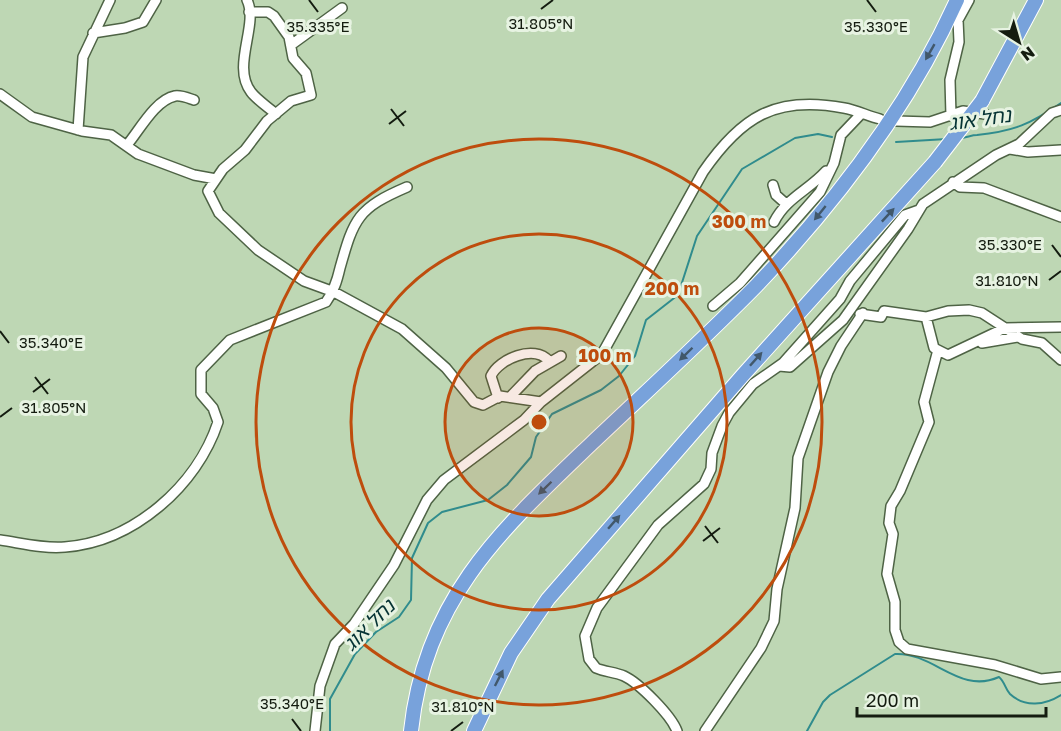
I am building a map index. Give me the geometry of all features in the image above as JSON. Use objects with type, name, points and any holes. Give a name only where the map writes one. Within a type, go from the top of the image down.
[{"type":"highway","points":[[411,731],[425,666],[438,631],[457,592],[487,548],[524,509],[739,303],[792,246],[873,143],[914,80],[957,0]]},
{"type":"highway","points":[[474,731],[511,653],[548,599],[743,375],[984,107],[1036,0]]},
{"type":"street","points":[[78,130],[83,57],[110,0]]},
{"type":"street","points":[[93,33],[125,28],[143,22],[156,0]]},
{"type":"street","points":[[247,0],[249,12],[244,48],[245,82],[251,93],[276,114]]},
{"type":"street","points":[[951,116],[950,80],[959,42],[958,20],[969,0]]},
{"type":"street","points":[[291,45],[342,8]]},
{"type":"street","points":[[249,12],[268,12],[274,16],[289,37],[293,58],[306,73],[311,94],[291,101],[276,114],[216,179],[208,191],[219,213],[250,243],[304,281],[333,292],[402,329],[446,368],[474,402],[483,405],[498,398],[510,397],[541,402]]},
{"type":"street","points":[[0,94],[32,117],[78,130],[111,135],[138,154],[201,177],[216,179]]},
{"type":"street","points":[[127,145],[158,108],[171,97],[178,95],[194,100]]},
{"type":"street","points":[[315,731],[320,686],[335,644],[354,624],[394,565],[427,500],[444,480],[524,420],[541,402],[602,354],[703,172],[722,144],[742,125],[756,116],[812,104],[846,108],[880,119]]},
{"type":"street","points":[[896,122],[930,122],[984,107]]},
{"type":"street","points":[[779,366],[790,367],[843,320],[922,204],[953,182],[1019,144],[1052,113],[1061,110]]},
{"type":"street","points":[[713,306],[740,283],[820,192],[834,163],[841,135],[861,114]]},
{"type":"street","points":[[1009,149],[1028,152],[1061,150]]},
{"type":"street","points":[[774,222],[785,203],[816,183],[834,163]]},
{"type":"street","points":[[953,182],[960,187],[984,188],[1061,217]]},
{"type":"street","points":[[772,185],[776,195],[785,203]]},
{"type":"street","points":[[0,540],[63,548],[91,543],[117,534],[152,512],[190,477],[215,433],[218,422],[213,408],[201,394],[201,370],[230,340],[316,307],[333,292],[350,233],[358,216],[378,199],[407,187]]},
{"type":"street","points":[[677,731],[668,717],[634,682],[624,676],[596,668],[589,659],[585,636],[589,623],[610,586],[658,525],[704,483],[711,470],[712,453],[729,413],[753,384],[779,366],[840,299],[850,281],[904,215],[919,210]]},
{"type":"street","points":[[843,320],[863,313],[880,316],[884,311],[926,317],[969,310],[982,313],[1018,337],[1042,343],[1061,360]]},
{"type":"street","points":[[705,731],[761,648],[774,621],[777,589],[795,508],[798,458],[828,372],[841,346],[863,313]]},
{"type":"street","points":[[926,317],[934,348],[948,355],[1005,328],[1061,327]]},
{"type":"street","points":[[970,344],[1018,337]]},
{"type":"street","points":[[938,350],[924,402],[928,422],[900,491],[891,506],[889,523],[893,540],[887,574],[895,602],[895,630],[899,642],[907,649],[995,665],[1041,679],[1061,677]]},
{"type":"street","points":[[498,398],[491,376],[498,365],[523,354],[539,355],[549,361]]},
{"type":"street","points":[[510,397],[535,371],[561,356]]},
{"type":"waterway","name":"נחל אוג","points":[[959,138],[1012,129],[1031,121],[1061,103]]},
{"type":"waterway","name":"נחל אוג","points":[[330,731],[330,699],[355,654],[376,632],[399,617],[411,600],[412,558],[428,523],[442,512],[488,500],[507,485],[531,457],[536,437],[552,414],[601,390],[619,376],[635,356],[646,320],[678,295],[697,236],[742,169],[795,138],[818,134],[832,137]]},
{"type":"waterway","name":"נחל אוג","points":[[896,142],[947,139]]},
{"type":"waterway","points":[[807,731],[823,702],[830,695],[895,654],[922,659],[971,681],[985,681],[999,677],[1010,694],[1029,703],[1042,703],[1061,695]]}]
